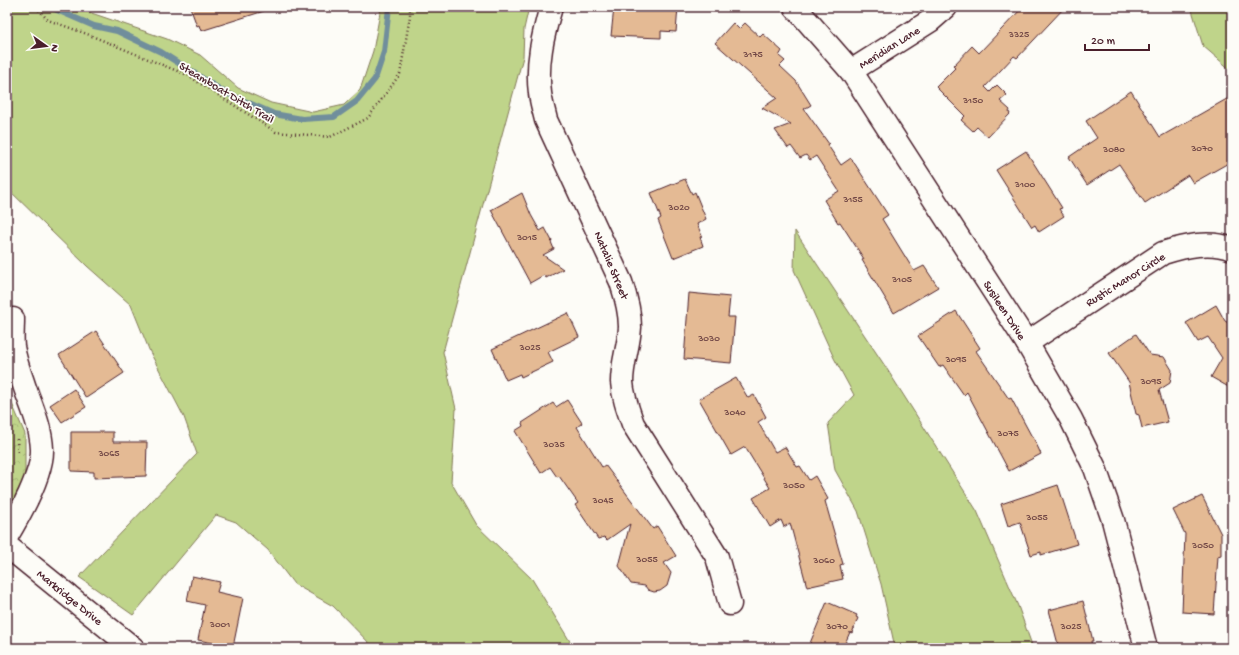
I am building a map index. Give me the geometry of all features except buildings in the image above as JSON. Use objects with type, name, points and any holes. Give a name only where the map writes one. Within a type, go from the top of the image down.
[{"type":"street","name":"Natalie Street","points":[[551,7],[542,42],[538,67],[540,93],[546,120],[621,282],[628,303],[630,328],[622,382],[625,403],[633,424],[717,557],[730,604]]},
{"type":"street","name":"Susileen Drive","points":[[796,7],[851,71],[1026,343],[1071,419],[1095,468],[1113,520],[1146,648]]},
{"type":"street","name":"Meridian Lane","points":[[851,71],[930,21],[946,7]]},
{"type":"street","name":"Rustic Manor Circle","points":[[1026,343],[1163,253],[1186,246],[1207,244],[1232,249]]},
{"type":"street","points":[[7,536],[19,516],[35,479],[40,465],[42,450],[40,426],[23,381],[13,346],[13,319]]},
{"type":"street","name":"Markridge Drive","points":[[7,546],[133,648]]},
{"type":"path","name":"Steamboat Ditch Trail","points":[[36,7],[48,20],[87,34],[187,75],[276,132],[330,136],[368,118],[400,74],[410,16],[410,7]]},
{"type":"path","points":[[17,438],[18,454]]},
{"type":"green space","points":[[7,7],[74,7],[167,39],[200,55],[238,88],[271,103],[313,112],[344,105],[360,90],[373,51],[381,7],[529,7],[524,29],[523,57],[443,352],[456,409],[451,482],[476,525],[532,579],[574,648],[374,648],[333,606],[294,584],[268,550],[236,522],[216,515],[133,615],[79,577],[197,454],[184,417],[150,352],[131,305],[87,266],[7,188]]},
{"type":"green space","points":[[1191,7],[1232,7],[1232,71],[1203,46]]},
{"type":"green space","points":[[795,231],[885,366],[977,511],[1018,606],[1033,648],[894,648],[881,584],[858,511],[835,470],[828,423],[854,395],[834,358],[794,270]]},
{"type":"green space","points":[[7,392],[25,434],[25,478],[7,517]]},
{"type":"waterway","points":[[50,7],[94,26],[117,31],[161,52],[224,92],[274,114],[302,119],[334,117],[357,101],[375,79],[384,52],[389,7]]}]
